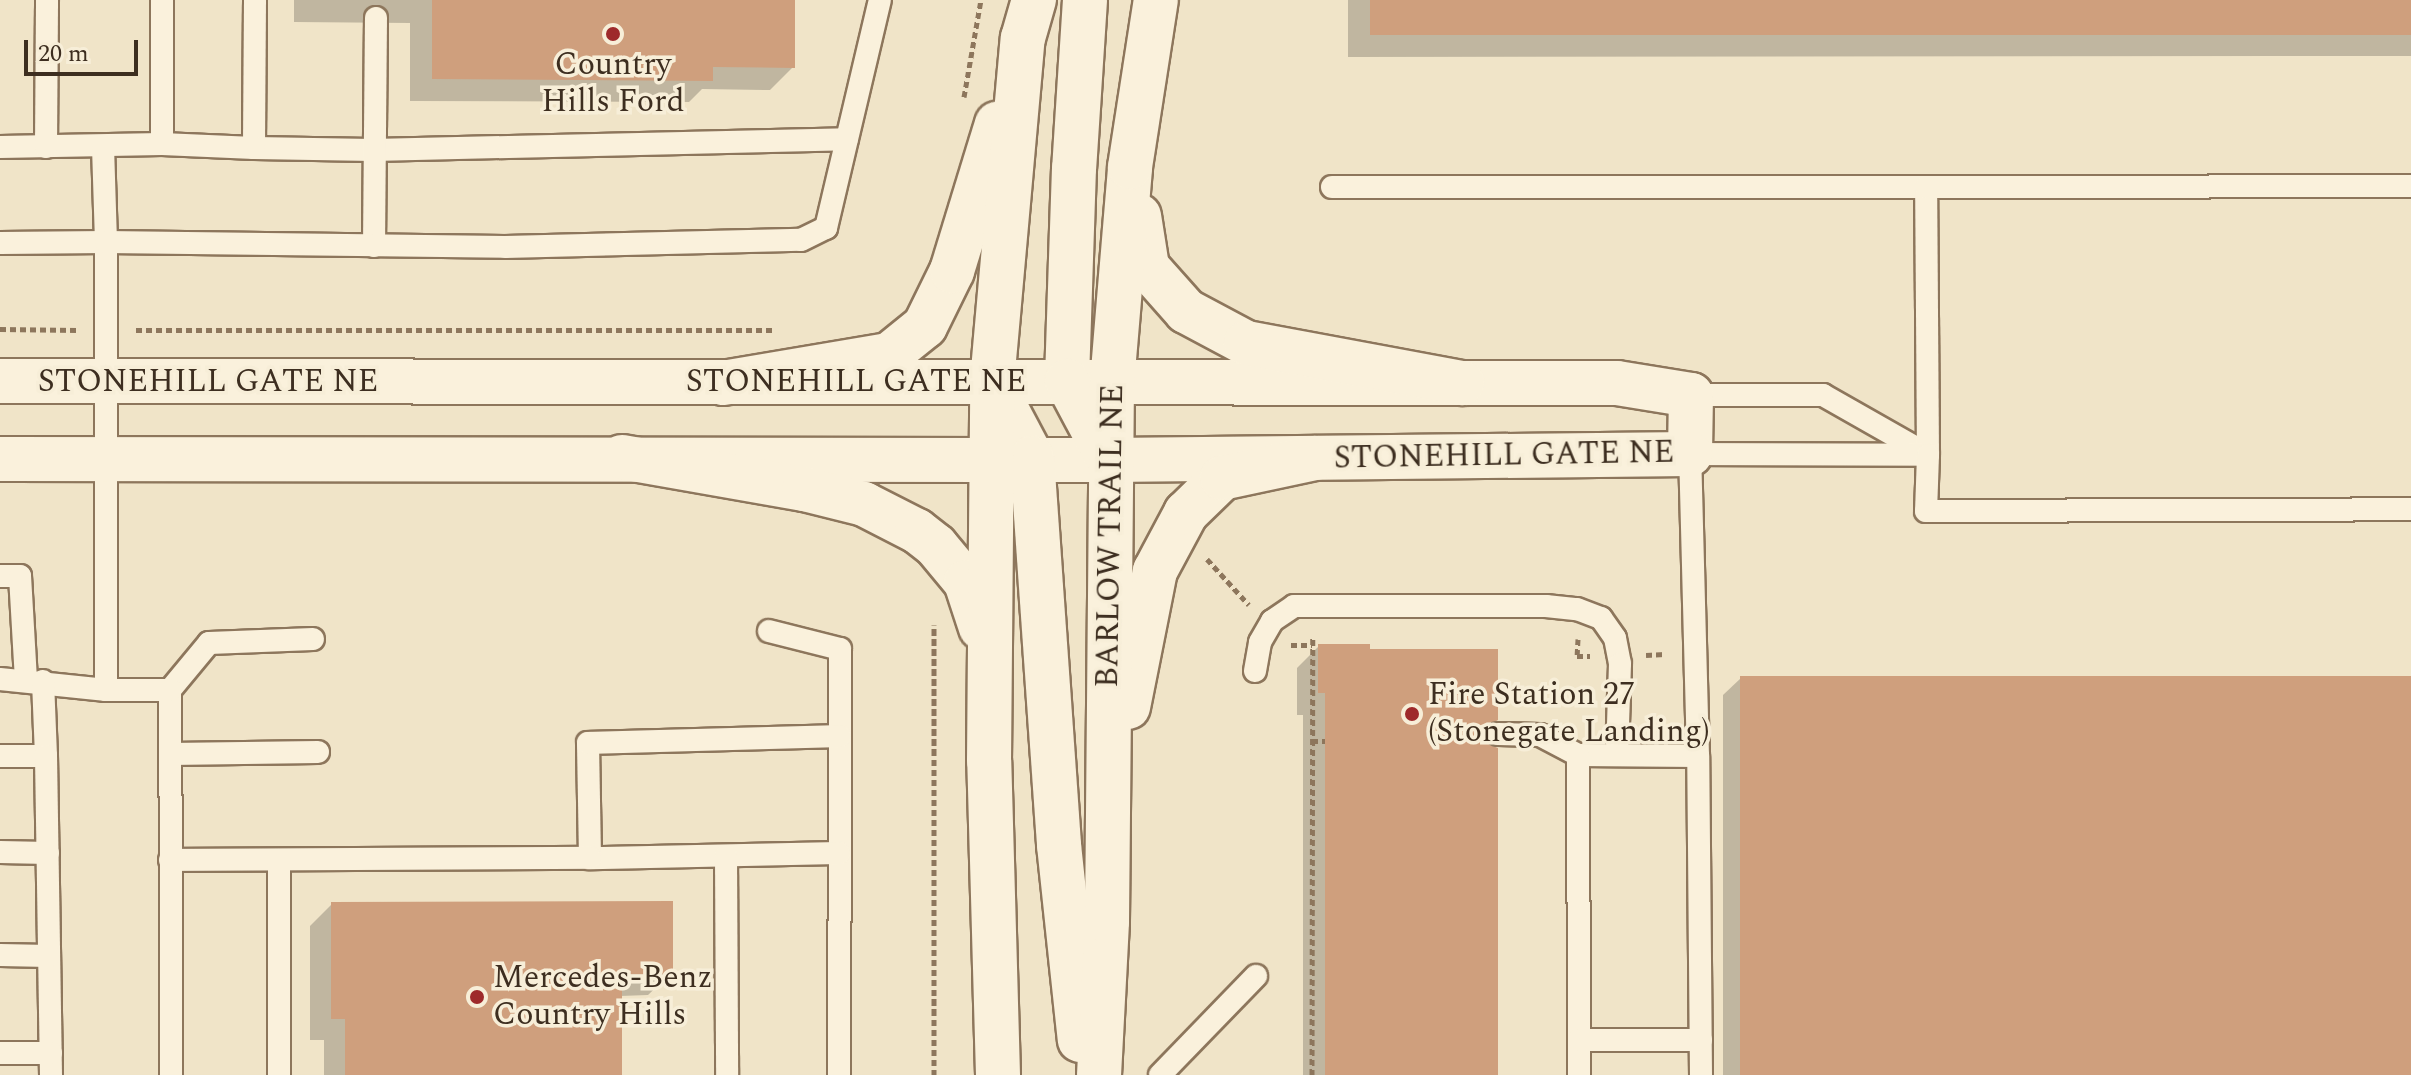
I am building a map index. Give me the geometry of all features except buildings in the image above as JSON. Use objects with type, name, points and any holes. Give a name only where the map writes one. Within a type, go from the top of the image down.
[{"type":"main road","points":[[1085,0],[1074,168],[1067,381],[1109,460]]},
{"type":"main road","name":"BARLOW TRAIL NE","points":[[1099,1075],[1107,921],[1112,383],[1130,167],[1156,0]]},
{"type":"main road","points":[[1028,19],[992,382],[1012,458],[1059,845],[1083,1075]]},
{"type":"main road","points":[[723,383],[889,355],[925,326],[952,271],[1028,19]]},
{"type":"main road","points":[[1130,167],[1147,267],[1186,311],[1246,343],[1462,383]]},
{"type":"main road","name":"STONEHILL GATE NE","points":[[0,381],[1617,383],[1691,395],[1690,454],[1109,460],[622,457],[0,459]]},
{"type":"main road","points":[[622,457],[849,500],[917,531],[936,546],[966,582],[991,657]]},
{"type":"main road","points":[[998,1075],[989,761],[991,657],[1012,458]]},
{"type":"main road","points":[[1108,807],[1155,571],[1186,513],[1222,478],[1315,458]]},
{"type":"lane","points":[[46,147],[47,0]]},
{"type":"lane","points":[[162,0],[162,144]]},
{"type":"lane","points":[[254,148],[255,0]]},
{"type":"lane","points":[[0,243],[505,247],[801,240],[826,228],[880,0]]},
{"type":"lane","points":[[374,246],[376,18]]},
{"type":"lane","points":[[0,147],[162,144],[373,150],[847,139]]},
{"type":"lane","points":[[103,147],[104,305],[109,330],[104,458],[106,690]]},
{"type":"lane","points":[[1332,187],[2411,186]]},
{"type":"lane","points":[[1926,187],[1926,511],[2411,509]]},
{"type":"lane","points":[[1691,395],[1823,395],[1928,455]]},
{"type":"lane","points":[[1701,1075],[1698,756],[1690,454],[1928,455]]},
{"type":"lane","points":[[0,576],[20,576],[46,756],[51,1064],[0,1053]]},
{"type":"lane","points":[[1255,671],[1260,642],[1272,621],[1294,606],[1546,606],[1577,609],[1601,618],[1615,638],[1620,664],[1617,755]]},
{"type":"lane","points":[[769,631],[840,649],[839,1075]]},
{"type":"lane","points":[[171,1075],[170,690],[209,643],[313,639]]},
{"type":"lane","points":[[0,679],[34,680],[106,690],[170,690]]},
{"type":"lane","points":[[1498,734],[1540,735],[1578,755],[1698,756]]},
{"type":"lane","points":[[590,858],[588,743],[840,736]]},
{"type":"lane","points":[[170,754],[318,752]]},
{"type":"lane","points":[[1578,755],[1579,1075]]},
{"type":"lane","points":[[0,756],[46,756]]},
{"type":"lane","points":[[0,852],[48,853]]},
{"type":"lane","points":[[170,860],[839,853]]},
{"type":"lane","points":[[726,856],[727,1075]]},
{"type":"lane","points":[[279,860],[279,1075]]},
{"type":"lane","points":[[0,955],[49,956]]},
{"type":"lane","points":[[1160,1075],[1256,976]]},
{"type":"lane","points":[[1579,1040],[1701,1040]]},
{"type":"path","points":[[0,329],[786,330]]},
{"type":"path","points":[[1205,557],[1253,609]]},
{"type":"path","points":[[934,615],[934,1075]]},
{"type":"path","points":[[1312,1075],[1312,637],[1328,637]]},
{"type":"path","points":[[1562,637],[1578,637],[1577,656],[1599,656]]},
{"type":"path","points":[[1641,656],[1665,654]]},
{"type":"path","points":[[1312,741],[1325,741]]},
{"type":"place","name":"Country Hills Ford","points":[[613,34]]},
{"type":"place","name":"Fire Station 27 (Stonegate Landing)","points":[[1412,714]]},
{"type":"place","name":"Mercedes-Benz Country Hills","points":[[477,997]]}]
